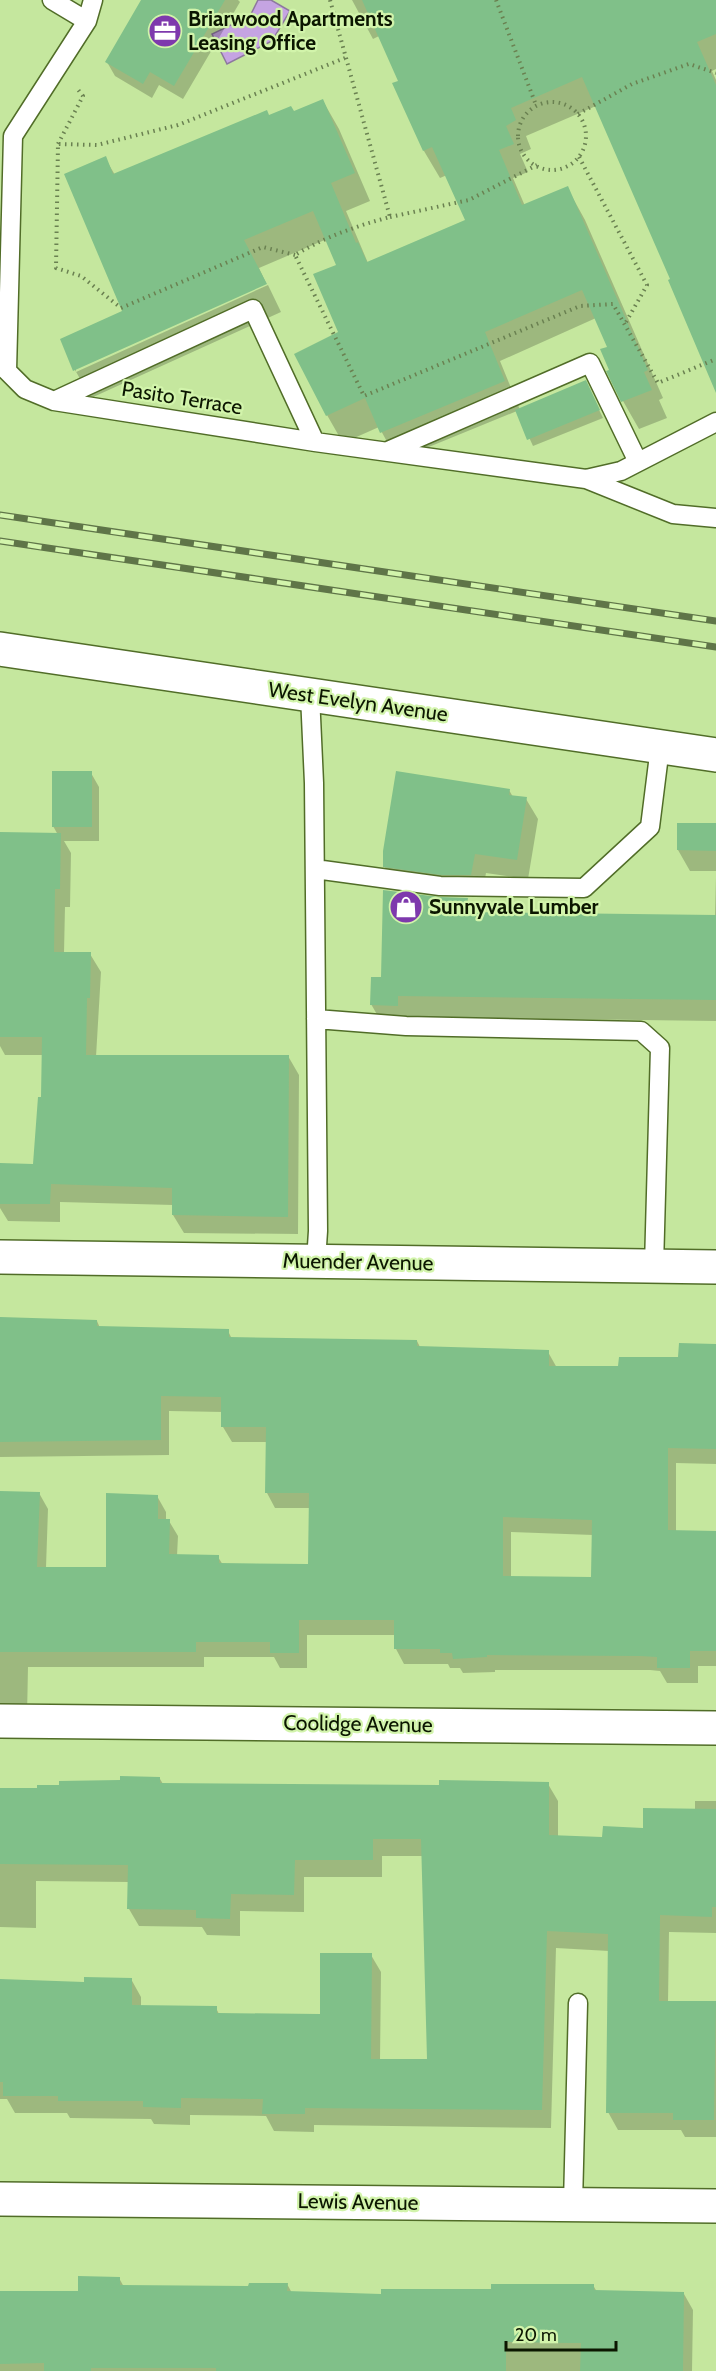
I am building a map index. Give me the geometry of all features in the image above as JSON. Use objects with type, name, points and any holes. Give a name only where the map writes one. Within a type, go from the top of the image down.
[{"type":"street","name":"West Evelyn Avenue","points":[[0,649],[716,755]]},
{"type":"street","name":"Muender Avenue","points":[[0,1257],[716,1267]]},
{"type":"street","name":"Coolidge Avenue","points":[[0,1721],[716,1728]]},
{"type":"street","name":"Lewis Avenue","points":[[0,2199],[716,2206]]},
{"type":"lane","points":[[52,0],[87,21]]},
{"type":"lane","name":"Pasito Terrace","points":[[93,0],[87,21],[13,136],[7,371],[25,389],[54,401],[315,442],[586,479],[621,471],[716,422]]},
{"type":"lane","points":[[54,401],[253,309],[315,442]]},
{"type":"lane","points":[[386,452],[590,363],[638,462]]},
{"type":"lane","points":[[586,479],[674,514],[716,518]]},
{"type":"lane","points":[[310,695],[315,783],[318,1231],[316,1261]]},
{"type":"lane","points":[[315,869],[440,886],[584,888],[650,827],[660,747]]},
{"type":"lane","points":[[316,1019],[406,1026],[641,1031],[660,1048],[654,1266]]},
{"type":"lane","points":[[573,2204],[578,2003]]},
{"type":"path","points":[[330,0],[390,217]]},
{"type":"path","points":[[496,0],[536,105]]},
{"type":"path","points":[[345,58],[178,125],[97,145],[58,144],[56,268],[81,276],[121,308],[263,247],[295,255],[317,242],[358,225],[469,200],[537,165]]},
{"type":"path","points":[[578,114],[632,84],[689,64],[716,74]]},
{"type":"path","points":[[549,102],[562,103],[574,109],[578,114],[583,120],[586,132],[585,146],[579,158],[568,166],[556,170],[542,168],[530,162],[522,152],[518,139],[520,126],[526,114],[536,105],[549,102]]},
{"type":"path","points":[[579,158],[647,285],[625,324]]},
{"type":"path","points":[[295,255],[364,396],[580,306],[613,304],[658,382],[716,359]]},
{"type":"shaded area","points":[[258,0],[271,0],[290,11],[272,41],[227,64],[212,34],[250,16]]},
{"type":"building","name":"Briarwood Apartments Leasing Office","points":[[141,0],[225,0],[174,86],[150,72],[143,84],[105,62]]},
{"type":"building","points":[[362,0],[716,0],[716,34],[697,42],[716,85],[716,393],[668,280],[670,279],[582,77],[511,108],[516,120],[506,126],[514,144],[499,150],[522,205],[568,186],[648,370],[644,372],[652,390],[621,402],[606,371],[609,370],[600,349],[607,347],[582,290],[485,332],[505,381],[380,433],[365,398],[326,416],[294,354],[338,332],[313,274],[336,265],[313,211],[244,240],[267,284],[73,371],[60,339],[122,311],[64,174],[106,156],[113,174],[267,110],[269,115],[291,106],[294,111],[323,99],[355,173],[331,183],[356,243],[358,242],[367,262],[465,220],[432,147],[423,151],[392,83],[398,81]]},
{"type":"building","points":[[586,380],[600,410],[527,440],[515,410]]},
{"type":"building","points":[[52,771],[92,771],[92,827],[52,827]]},
{"type":"building","points":[[396,771],[510,789],[509,795],[527,797],[517,860],[475,854],[471,875],[441,875],[383,867],[383,851]]},
{"type":"building","points":[[677,823],[716,823],[716,851],[677,850]]},
{"type":"building","points":[[0,832],[61,833],[60,889],[55,889],[54,952],[91,952],[86,1055],[289,1055],[288,1217],[172,1215],[172,1188],[51,1184],[50,1204],[0,1204],[0,1163],[33,1164],[38,1097],[41,1097],[42,1037],[0,1037]]},
{"type":"building","points":[[383,890],[468,898],[465,912],[716,915],[716,1000],[398,996],[398,1006],[370,1005],[371,977],[381,977]]},
{"type":"building","points":[[0,1317],[97,1320],[97,1326],[229,1329],[229,1337],[417,1340],[417,1346],[549,1350],[549,1366],[618,1366],[619,1357],[678,1357],[679,1343],[716,1344],[716,1449],[668,1448],[668,1530],[716,1531],[716,1651],[690,1651],[690,1668],[657,1668],[657,1657],[640,1656],[487,1655],[487,1657],[453,1659],[452,1653],[440,1653],[440,1649],[394,1649],[394,1620],[299,1620],[299,1653],[270,1653],[270,1642],[196,1642],[196,1652],[0,1652],[0,1491],[40,1492],[37,1567],[106,1567],[106,1493],[158,1495],[158,1519],[170,1519],[169,1554],[219,1555],[219,1563],[308,1564],[309,1493],[265,1493],[266,1427],[221,1427],[221,1397],[161,1396],[161,1440],[0,1442]],"holes":[[[503,1517],[592,1520],[591,1577],[503,1576]]]},
{"type":"building","points":[[120,1776],[160,1777],[160,1783],[439,1785],[439,1780],[549,1782],[549,1835],[602,1837],[603,1826],[643,1828],[643,1808],[716,1809],[716,1907],[712,1907],[712,1917],[660,1915],[659,2001],[716,2001],[714,2120],[673,2120],[673,2113],[606,2113],[608,1934],[547,1931],[542,2110],[305,2108],[305,2114],[262,2114],[263,2099],[181,2098],[181,2108],[143,2107],[143,2101],[58,2101],[58,2096],[3,2096],[3,2082],[0,2082],[0,1979],[84,1982],[84,1977],[132,1978],[132,2005],[217,2006],[217,2013],[320,2014],[320,1953],[372,1953],[371,2059],[427,2059],[421,1839],[373,1839],[373,1860],[295,1860],[294,1895],[231,1894],[230,1919],[196,1918],[196,1910],[127,1909],[128,1865],[0,1864],[0,1788],[37,1788],[37,1785],[59,1785],[59,1781],[120,1780]]},
{"type":"building","points":[[78,2276],[120,2277],[120,2285],[248,2286],[249,2283],[288,2283],[287,2291],[381,2294],[381,2289],[491,2289],[491,2284],[594,2284],[594,2290],[684,2292],[683,2371],[580,2371],[581,2343],[506,2342],[506,2371],[216,2371],[216,2368],[91,2368],[91,2371],[44,2371],[44,2363],[0,2364],[0,2291],[78,2291]]},
{"type":"railway","points":[[0,515],[716,621]]},
{"type":"railway","points":[[0,541],[716,647]]},
{"type":"place","name":"Briarwood Apartments Leasing Office","points":[[165,31]]},
{"type":"place","name":"Sunnyvale Lumber","points":[[406,907]]}]
